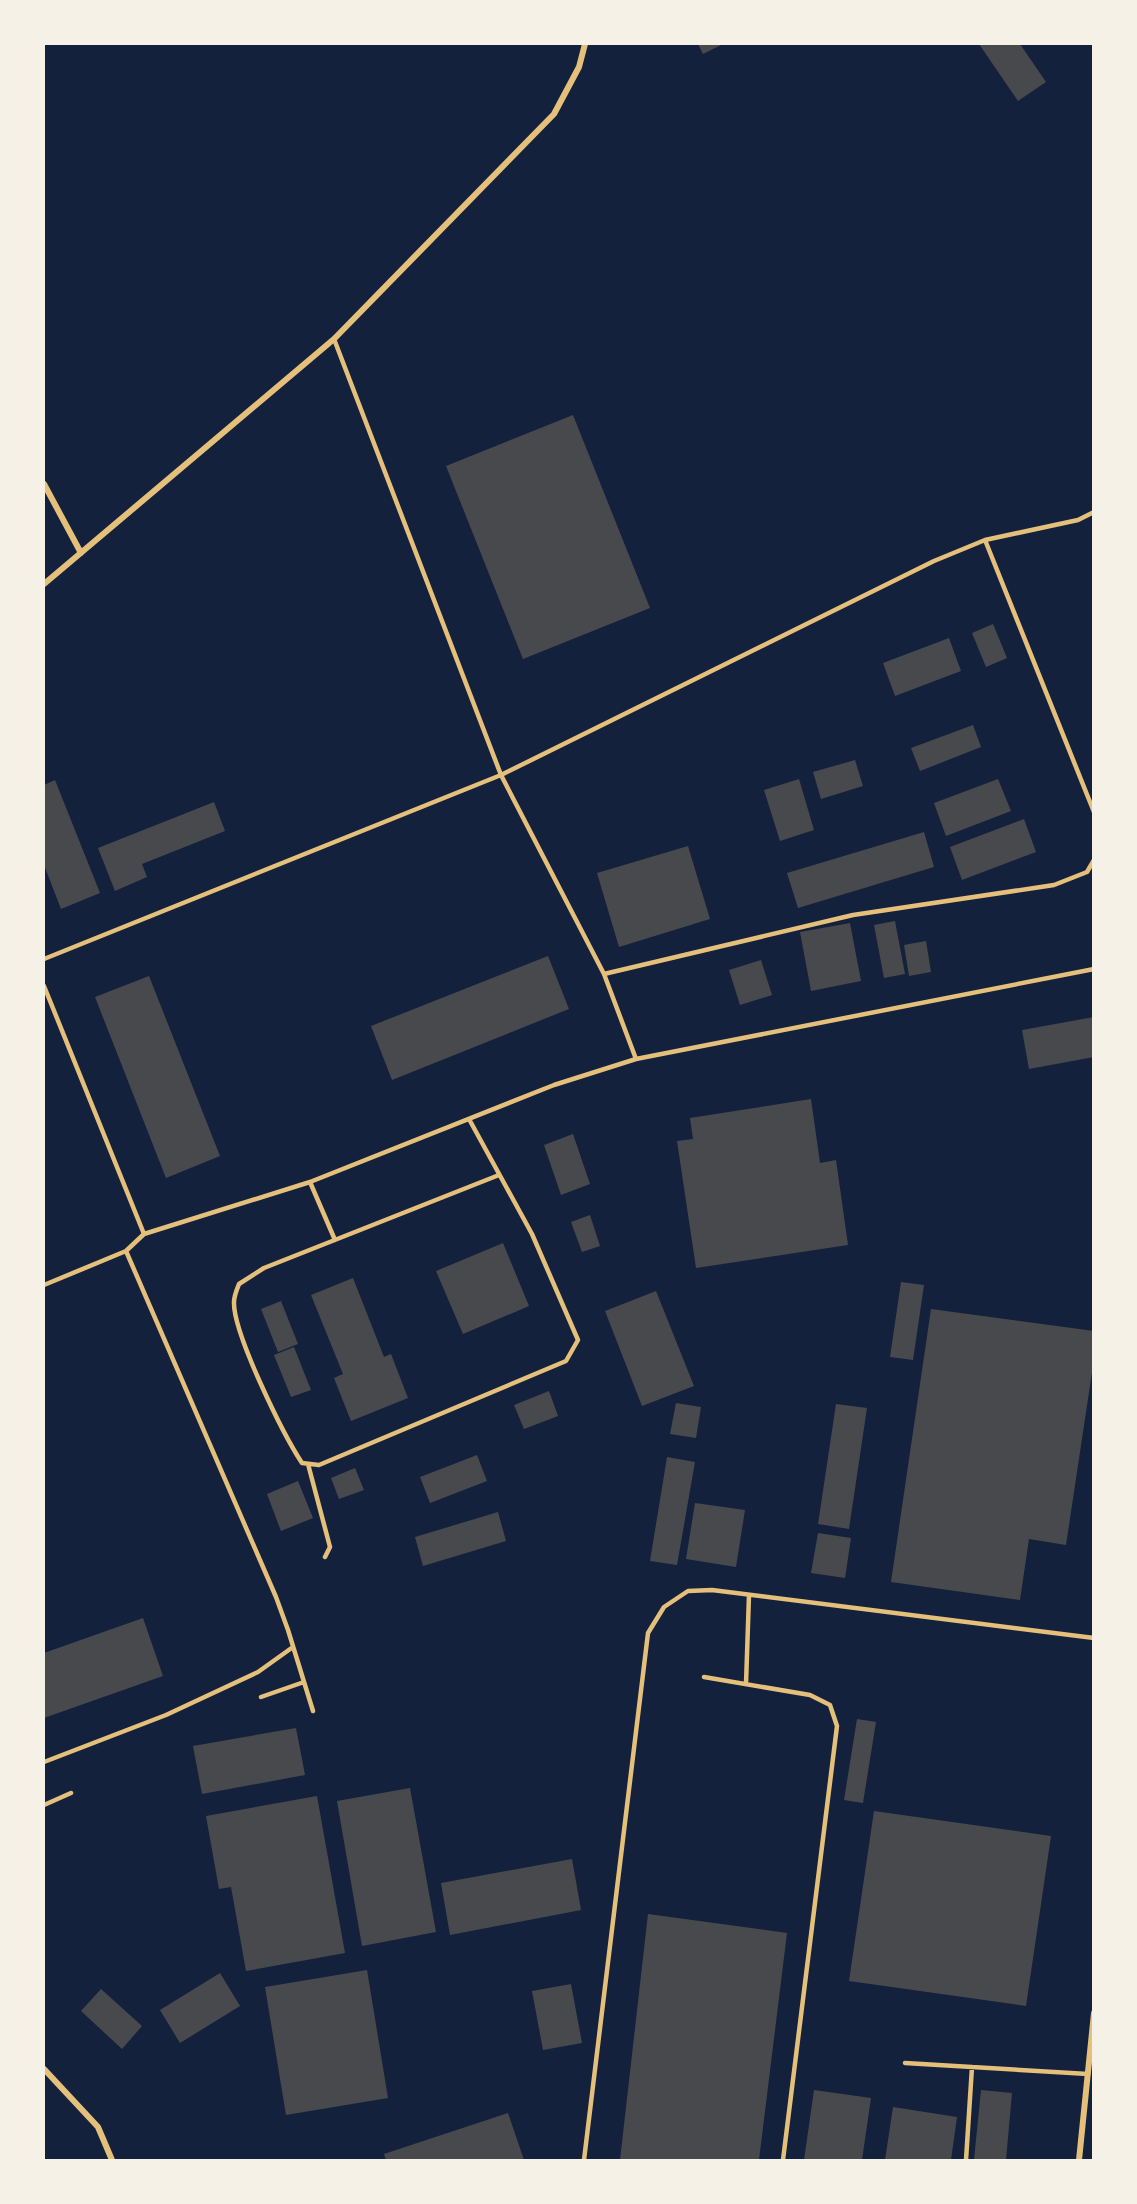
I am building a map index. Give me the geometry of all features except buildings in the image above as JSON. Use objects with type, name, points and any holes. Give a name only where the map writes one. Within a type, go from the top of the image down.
[{"type":"street","points":[[44,584],[334,339],[554,114],[579,67],[585,44]]},
{"type":"street","points":[[44,484],[81,553]]},
{"type":"street","points":[[1079,2160],[1094,2013]]},
{"type":"street","points":[[44,2068],[98,2127],[112,2160]]},
{"type":"lane","points":[[334,339],[501,775],[604,974],[636,1059]]},
{"type":"lane","points":[[44,959],[501,775],[934,561],[984,540],[1078,520],[1094,512]]},
{"type":"lane","points":[[984,540],[1094,812]]},
{"type":"lane","points":[[604,974],[853,915],[1054,885],[1087,872],[1094,860]]},
{"type":"lane","points":[[44,1285],[126,1251],[144,1234],[310,1182],[554,1084],[636,1059],[1094,969]]},
{"type":"lane","points":[[44,986],[144,1234]]},
{"type":"lane","points":[[469,1119],[500,1175],[532,1234],[578,1340],[574,1350],[566,1360],[319,1466],[302,1462],[290,1445],[240,1335],[234,1301],[239,1284],[264,1268],[500,1175]]},
{"type":"lane","points":[[310,1182],[335,1240]]},
{"type":"lane","points":[[126,1251],[276,1597],[313,1711]]},
{"type":"lane","points":[[308,1464],[330,1547],[325,1557]]},
{"type":"lane","points":[[584,2160],[648,1633],[664,1607],[688,1591],[712,1590],[1094,1638]]},
{"type":"lane","points":[[746,1684],[749,1595]]},
{"type":"lane","points":[[44,1762],[166,1715],[258,1672],[293,1647]]},
{"type":"lane","points":[[704,1677],[810,1695],[830,1705],[837,1726],[783,2160]]},
{"type":"lane","points":[[261,1697],[303,1682]]},
{"type":"lane","points":[[44,1805],[71,1793]]},
{"type":"lane","points":[[905,2063],[1088,2074]]},
{"type":"lane","points":[[966,2160],[972,2067]]}]
